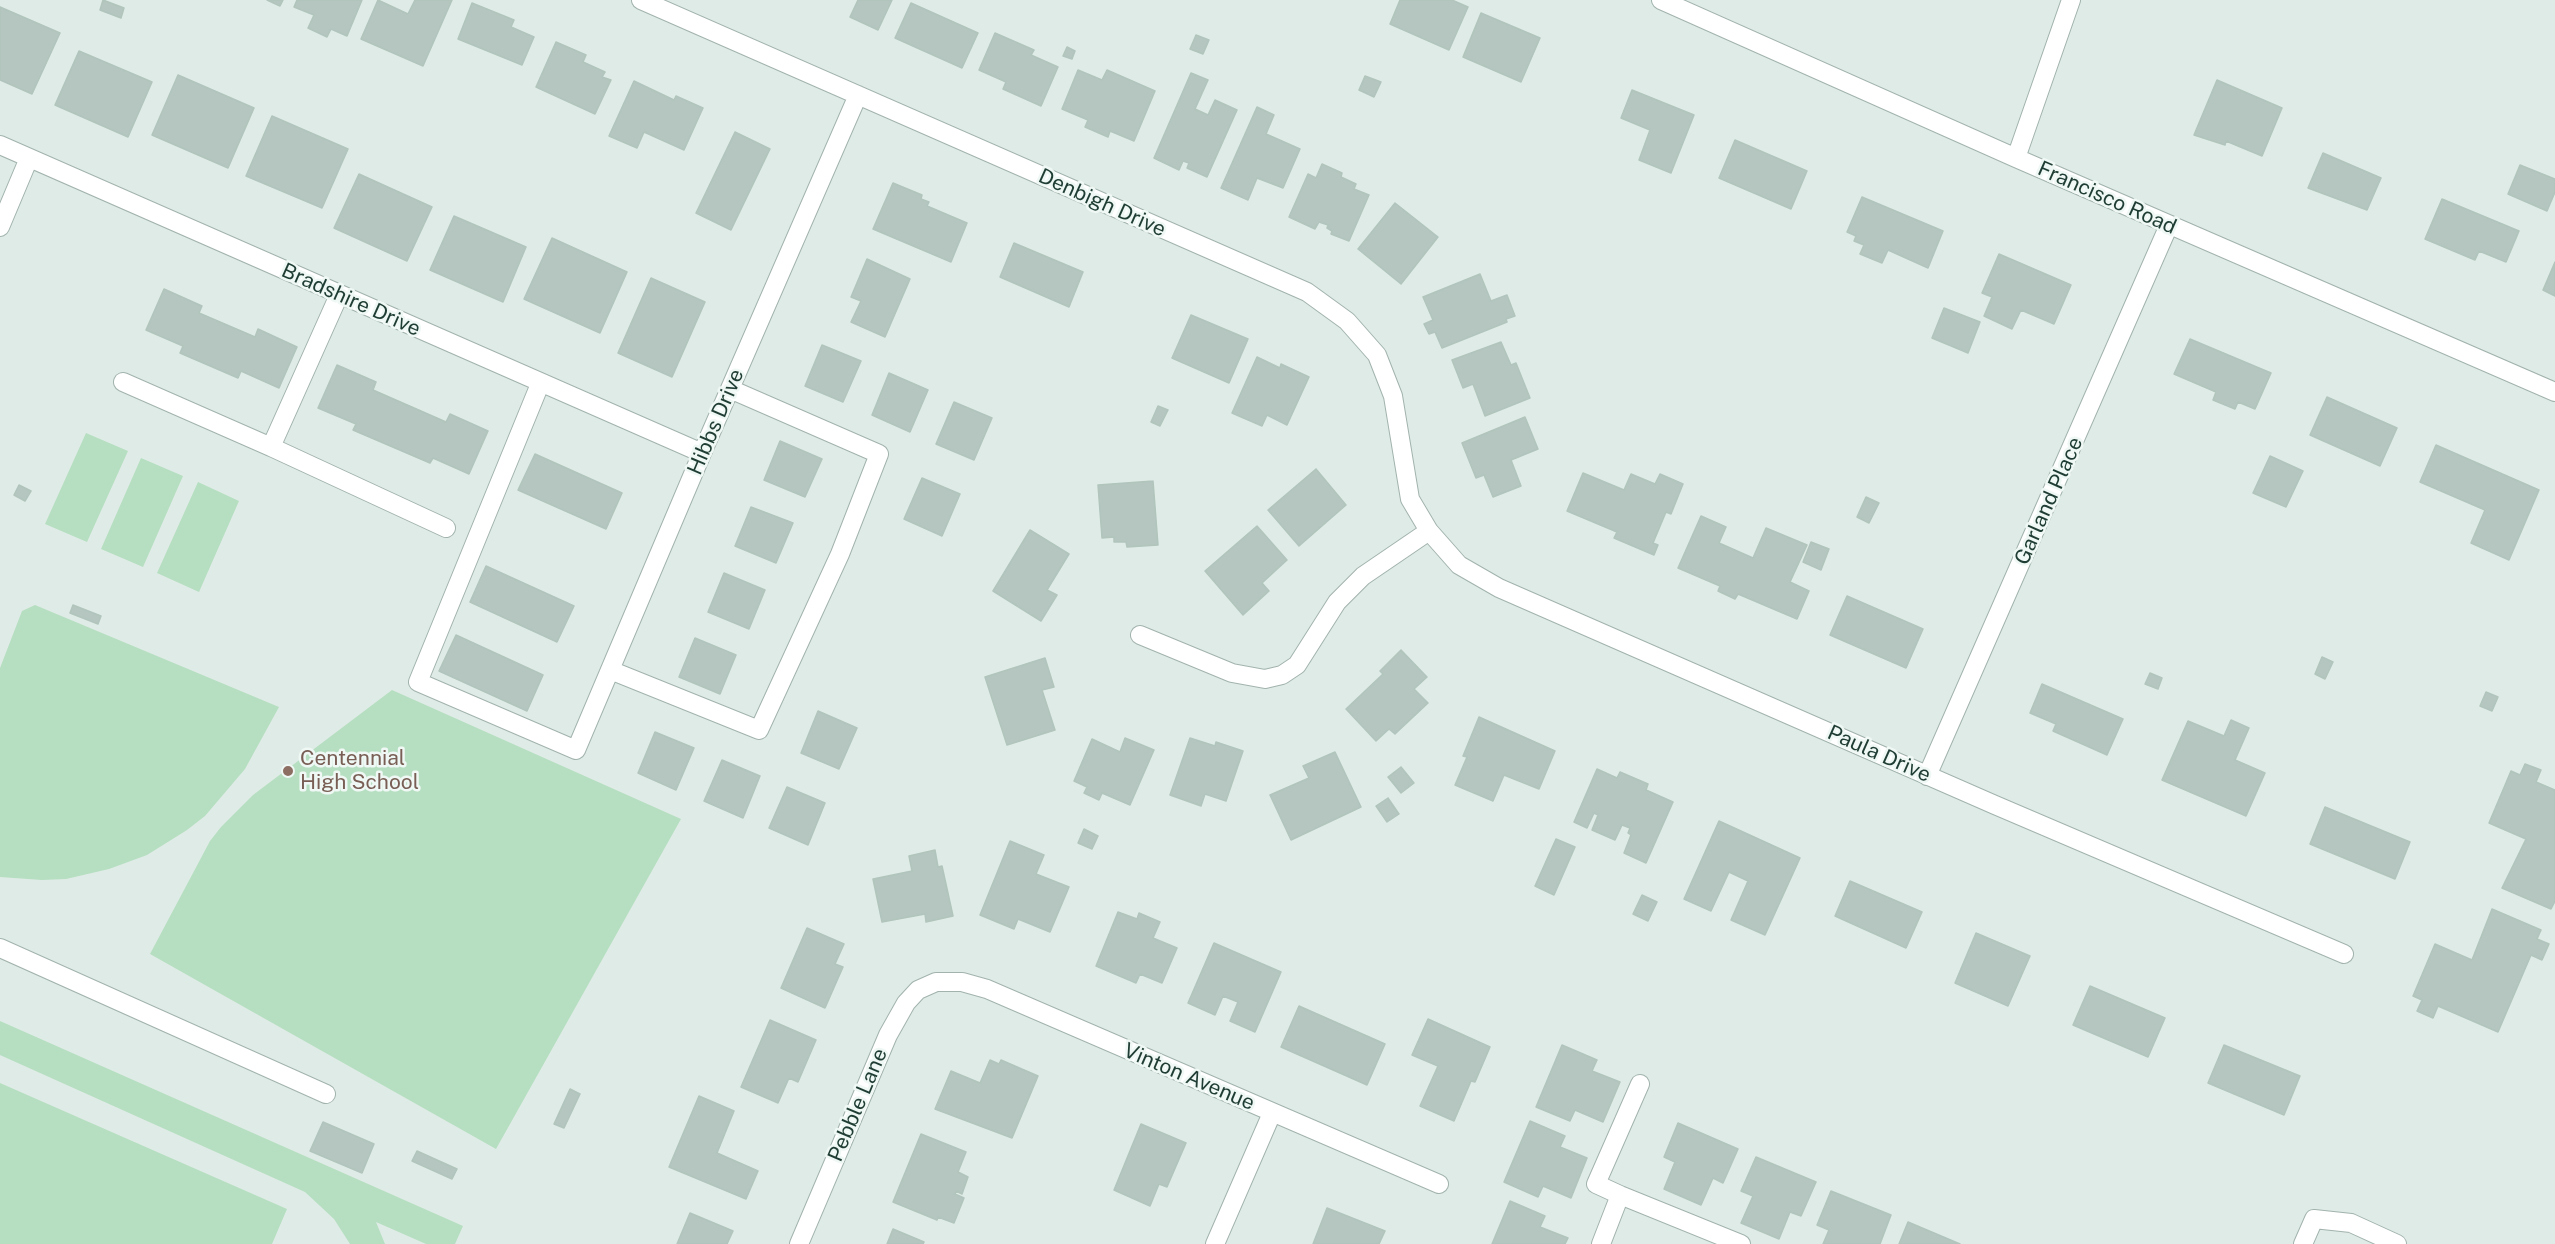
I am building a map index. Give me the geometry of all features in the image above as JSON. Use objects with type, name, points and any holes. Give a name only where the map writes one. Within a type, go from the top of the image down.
[{"type":"street","name":"Denbigh Drive","points":[[641,0],[1307,292],[1347,321],[1377,355],[1393,396],[1410,499],[1429,531]]},
{"type":"street","name":"Francisco Road","points":[[1661,0],[2555,393]]},
{"type":"street","points":[[2016,158],[2071,0]]},
{"type":"street","name":"Hibbs Drive","points":[[540,384],[418,682],[576,750],[858,95]]},
{"type":"street","name":"Bradshire Drive","points":[[0,145],[540,384],[702,453]]},
{"type":"street","points":[[0,227],[29,158]]},
{"type":"street","name":"Garland Place","points":[[1927,776],[2169,225]]},
{"type":"street","points":[[271,447],[339,295]]},
{"type":"street","points":[[123,382],[446,528]]},
{"type":"street","points":[[610,670],[759,730],[840,554],[879,454],[730,389]]},
{"type":"street","points":[[1140,635],[1232,673],[1264,679],[1282,675],[1297,665],[1337,602],[1363,576],[1429,531]]},
{"type":"street","name":"Paula Drive","points":[[1429,531],[1460,565],[1499,588],[1927,776],[2344,954]]},
{"type":"street","points":[[0,948],[326,1094]]},
{"type":"street","name":"Vinton Avenue","points":[[936,982],[962,982],[987,989],[1439,1184]]},
{"type":"street","name":"Pebble Lane","points":[[800,1244],[888,1035],[906,1003],[918,990],[936,982]]},
{"type":"street","points":[[1640,1084],[1596,1184],[1742,1244]]},
{"type":"street","points":[[1215,1244],[1272,1113]]},
{"type":"street","points":[[1601,1244],[1620,1195]]},
{"type":"street","points":[[2302,1244],[2314,1219],[2351,1223],[2397,1244]]},
{"type":"green space","points":[[86,433],[128,451],[87,542],[45,524]]},
{"type":"green space","points":[[141,458],[183,476],[143,567],[101,549]]},
{"type":"green space","points":[[198,482],[239,501],[199,592],[157,573]]},
{"type":"green space","points":[[35,605],[279,707],[245,769],[205,816],[147,855],[109,869],[66,879],[0,877],[0,668],[22,611]]},
{"type":"green space","points":[[392,690],[681,819],[496,1149],[150,954],[210,841],[221,827],[253,795]]},
{"type":"green space","points":[[0,1021],[463,1226],[455,1244],[426,1244],[376,1222],[385,1244],[350,1244],[334,1219],[305,1192],[0,1055]]},
{"type":"green space","points":[[0,1083],[287,1209],[272,1244],[0,1244]]},
{"type":"building","points":[[103,0],[124,8],[121,18],[100,10]]},
{"type":"building","points":[[267,0],[283,0],[280,6]]},
{"type":"building","points":[[297,0],[362,0],[347,36],[331,29],[327,37],[308,28],[314,15],[294,7]]},
{"type":"building","points":[[378,0],[408,14],[415,0],[452,0],[423,66],[361,39]]},
{"type":"building","points":[[858,0],[892,0],[878,30],[850,17]]},
{"type":"building","points":[[1400,0],[1452,0],[1468,7],[1449,50],[1390,24]]},
{"type":"building","points":[[472,3],[514,20],[511,27],[534,37],[522,65],[458,39]]},
{"type":"building","points":[[911,3],[978,33],[962,68],[895,38]]},
{"type":"building","points":[[0,7],[60,33],[32,94],[0,80]]},
{"type":"building","points":[[1481,13],[1540,38],[1521,82],[1463,57]]},
{"type":"building","points":[[995,33],[1034,50],[1031,55],[1058,67],[1041,106],[1003,89],[1006,82],[979,70]]},
{"type":"building","points":[[1196,35],[1209,40],[1203,54],[1190,49]]},
{"type":"building","points":[[556,42],[586,55],[583,62],[605,72],[602,77],[611,80],[595,114],[536,87]]},
{"type":"building","points":[[1067,47],[1075,51],[1072,59],[1063,56]]},
{"type":"building","points":[[79,51],[152,82],[128,137],[55,105]]},
{"type":"building","points":[[1078,70],[1102,80],[1107,70],[1155,91],[1134,141],[1110,131],[1108,137],[1085,127],[1088,120],[1062,109]]},
{"type":"building","points":[[1191,73],[1208,80],[1195,109],[1208,115],[1215,100],[1237,110],[1207,177],[1187,168],[1189,163],[1183,161],[1179,170],[1154,158]]},
{"type":"building","points":[[178,75],[254,108],[228,168],[152,135]]},
{"type":"building","points":[[1365,76],[1381,82],[1374,97],[1359,90]]},
{"type":"building","points":[[2217,80],[2282,108],[2262,156],[2226,141],[2225,145],[2194,135]]},
{"type":"building","points":[[634,81],[674,100],[676,96],[703,108],[684,150],[644,132],[637,148],[609,136]]},
{"type":"building","points":[[1632,90],[1694,115],[1671,173],[1639,160],[1650,130],[1621,118]]},
{"type":"building","points":[[1257,107],[1274,115],[1266,134],[1300,149],[1283,188],[1257,178],[1248,200],[1221,188]]},
{"type":"building","points":[[272,116],[348,149],[322,208],[246,176]]},
{"type":"building","points":[[735,132],[770,149],[731,230],[696,213]]},
{"type":"building","points":[[1735,140],[1807,171],[1791,209],[1719,178]]},
{"type":"building","points":[[2323,153],[2381,178],[2367,210],[2308,188]]},
{"type":"building","points":[[1322,164],[1342,173],[1341,177],[1356,184],[1354,189],[1369,195],[1349,241],[1331,234],[1332,231],[1327,228],[1328,225],[1319,222],[1315,229],[1289,217],[1308,174],[1316,178]]},
{"type":"building","points":[[2520,165],[2555,179],[2555,192],[2547,211],[2508,194]]},
{"type":"building","points":[[359,174],[432,207],[407,261],[334,228]]},
{"type":"building","points":[[893,183],[922,195],[921,199],[929,202],[927,206],[967,223],[951,262],[873,229]]},
{"type":"building","points":[[1862,197],[1943,231],[1928,268],[1888,250],[1882,263],[1860,254],[1864,245],[1854,241],[1856,236],[1847,232]]},
{"type":"building","points":[[2442,199],[2519,231],[2506,262],[2479,251],[2475,260],[2425,239]]},
{"type":"building","points":[[1395,203],[1438,237],[1401,284],[1358,249]]},
{"type":"building","points":[[454,216],[526,247],[503,302],[430,270]]},
{"type":"building","points":[[552,238],[627,272],[600,333],[524,299]]},
{"type":"building","points":[[1014,243],[1083,272],[1069,307],[1000,277]]},
{"type":"building","points":[[1999,254],[2071,285],[2054,324],[2021,310],[2012,329],[1984,316],[1992,297],[1982,293]]},
{"type":"building","points":[[867,259],[910,279],[885,337],[851,322],[861,301],[851,297]]},
{"type":"building","points":[[2555,262],[2555,296],[2543,290]]},
{"type":"building","points":[[1480,274],[1491,301],[1507,295],[1515,316],[1506,319],[1507,322],[1442,348],[1435,332],[1429,334],[1424,324],[1433,320],[1423,297]]},
{"type":"building","points":[[651,278],[705,302],[672,377],[618,353]]},
{"type":"building","points":[[164,289],[202,306],[199,313],[255,337],[258,329],[297,347],[279,388],[241,371],[238,378],[180,353],[183,346],[146,330]]},
{"type":"building","points":[[1944,308],[1980,322],[1968,353],[1932,338]]},
{"type":"building","points":[[1191,315],[1248,339],[1229,383],[1172,358]]},
{"type":"building","points":[[2190,339],[2271,373],[2255,409],[2238,402],[2235,409],[2213,400],[2216,392],[2174,374]]},
{"type":"building","points":[[1501,342],[1511,365],[1516,363],[1530,398],[1485,416],[1473,384],[1463,388],[1452,360]]},
{"type":"building","points":[[822,345],[861,361],[843,402],[805,386]]},
{"type":"building","points":[[1257,357],[1280,368],[1281,364],[1309,377],[1287,425],[1267,415],[1262,426],[1232,413]]},
{"type":"building","points":[[337,365],[376,382],[373,390],[446,422],[450,414],[488,431],[469,474],[433,458],[430,463],[353,430],[356,424],[318,408]]},
{"type":"building","points":[[889,373],[928,390],[910,432],[872,415]]},
{"type":"building","points":[[2327,397],[2397,428],[2380,466],[2310,435]]},
{"type":"building","points":[[954,402],[992,418],[974,460],[936,444]]},
{"type":"building","points":[[1158,406],[1168,410],[1160,426],[1151,422]]},
{"type":"building","points":[[1525,417],[1538,449],[1511,460],[1521,486],[1493,497],[1484,475],[1476,478],[1462,443]]},
{"type":"building","points":[[780,441],[822,459],[805,497],[764,480]]},
{"type":"building","points":[[2436,445],[2539,490],[2509,560],[2471,543],[2485,510],[2420,482]]},
{"type":"building","points":[[535,454],[622,493],[606,529],[518,490]]},
{"type":"building","points":[[2270,456],[2303,471],[2286,507],[2253,493]]},
{"type":"building","points":[[1316,469],[1346,505],[1299,546],[1268,510]]},
{"type":"building","points":[[1583,473],[1624,490],[1631,474],[1655,484],[1660,474],[1683,484],[1671,514],[1666,512],[1653,543],[1658,545],[1654,555],[1614,538],[1617,532],[1567,511]]},
{"type":"building","points":[[922,478],[960,494],[942,536],[904,519]]},
{"type":"building","points":[[1153,481],[1158,545],[1127,547],[1126,542],[1114,542],[1114,537],[1102,538],[1098,485]]},
{"type":"building","points":[[19,485],[31,491],[25,501],[14,495]]},
{"type":"building","points":[[1866,497],[1879,503],[1869,523],[1857,517]]},
{"type":"building","points":[[751,507],[793,523],[776,563],[735,546]]},
{"type":"building","points":[[1701,516],[1726,527],[1719,543],[1753,558],[1766,528],[1807,545],[1790,582],[1809,591],[1797,619],[1738,594],[1735,599],[1718,591],[1720,586],[1678,568]]},
{"type":"building","points":[[1257,526],[1287,560],[1262,583],[1269,591],[1243,615],[1205,571]]},
{"type":"building","points":[[1030,530],[1069,554],[1047,590],[1057,595],[1041,621],[993,591]]},
{"type":"building","points":[[1811,542],[1829,549],[1821,570],[1803,562]]},
{"type":"building","points":[[486,566],[574,606],[557,642],[470,602]]},
{"type":"building","points":[[724,573],[765,590],[749,629],[708,612]]},
{"type":"building","points":[[1847,596],[1923,629],[1906,668],[1830,635]]},
{"type":"building","points":[[73,605],[101,616],[98,624],[70,613]]},
{"type":"building","points":[[456,635],[543,675],[527,711],[439,671]]},
{"type":"building","points":[[695,638],[736,655],[720,694],[679,677]]},
{"type":"building","points":[[1401,650],[1427,677],[1414,689],[1428,703],[1395,734],[1389,729],[1376,741],[1346,709],[1383,674],[1380,671]]},
{"type":"building","points":[[2322,657],[2333,662],[2325,679],[2315,674]]},
{"type":"building","points":[[1045,658],[1054,687],[1042,690],[1055,730],[1007,745],[985,677]]},
{"type":"building","points":[[2150,673],[2162,678],[2158,689],[2145,684]]},
{"type":"building","points":[[2042,684],[2123,719],[2107,755],[2053,731],[2056,724],[2030,713]]},
{"type":"building","points":[[2486,692],[2498,697],[2492,711],[2480,706]]},
{"type":"building","points":[[818,711],[857,728],[839,769],[801,753]]},
{"type":"building","points":[[1479,717],[1555,751],[1539,789],[1504,775],[1493,801],[1455,785],[1467,757],[1463,756]]},
{"type":"building","points":[[2231,720],[2249,728],[2235,760],[2265,773],[2246,816],[2162,780],[2188,721],[2224,736]]},
{"type":"building","points":[[655,732],[694,748],[676,790],[638,773]]},
{"type":"building","points":[[1125,738],[1154,750],[1130,805],[1102,793],[1099,800],[1084,793],[1087,787],[1074,781],[1092,739],[1120,752]]},
{"type":"building","points":[[1190,738],[1215,746],[1216,742],[1243,751],[1226,801],[1205,794],[1201,806],[1170,795]]},
{"type":"building","points":[[1335,752],[1361,807],[1291,840],[1270,795],[1309,778],[1303,766]]},
{"type":"building","points":[[722,760],[760,776],[743,818],[704,801]]},
{"type":"building","points":[[2525,764],[2541,770],[2536,782],[2555,790],[2555,901],[2551,909],[2502,888],[2526,839],[2489,823],[2511,771],[2520,775]]},
{"type":"building","points":[[1401,767],[1414,783],[1401,793],[1388,777]]},
{"type":"building","points":[[1597,769],[1617,778],[1620,772],[1648,784],[1646,790],[1673,802],[1646,863],[1624,853],[1631,835],[1628,833],[1630,828],[1622,825],[1615,840],[1592,830],[1598,815],[1594,813],[1587,828],[1574,822]]},
{"type":"building","points":[[787,787],[825,803],[808,845],[769,828]]},
{"type":"building","points":[[1388,798],[1399,814],[1387,822],[1376,806]]},
{"type":"building","points":[[2325,807],[2410,842],[2395,879],[2310,844]]},
{"type":"building","points":[[1719,821],[1800,858],[1765,935],[1731,920],[1748,881],[1729,872],[1711,911],[1684,899]]},
{"type":"building","points":[[1084,829],[1098,836],[1092,849],[1078,843]]},
{"type":"building","points":[[1556,839],[1575,847],[1554,895],[1535,886]]},
{"type":"building","points":[[1010,841],[1044,855],[1036,874],[1069,887],[1050,932],[1018,919],[1014,929],[980,915]]},
{"type":"building","points":[[935,850],[938,867],[942,866],[953,916],[926,922],[925,914],[882,922],[873,879],[912,871],[909,856]]},
{"type":"building","points":[[1850,881],[1922,912],[1906,948],[1835,916]]},
{"type":"building","points":[[1642,895],[1657,902],[1648,921],[1633,914]]},
{"type":"building","points":[[2492,909],[2541,930],[2537,939],[2549,944],[2542,960],[2531,955],[2498,1032],[2438,1006],[2433,1018],[2417,1011],[2422,1000],[2413,996],[2435,944],[2472,960]]},
{"type":"building","points":[[1118,912],[1137,919],[1139,913],[1160,922],[1153,938],[1177,948],[1162,983],[1140,974],[1136,983],[1096,966]]},
{"type":"building","points":[[807,928],[844,944],[835,964],[843,967],[825,1008],[781,988]]},
{"type":"building","points":[[1976,933],[2030,956],[2008,1006],[1955,983]]},
{"type":"building","points":[[1214,943],[1281,972],[1255,1032],[1230,1021],[1238,1002],[1223,996],[1215,1015],[1188,1003]]},
{"type":"building","points":[[2090,986],[2165,1018],[2148,1057],[2073,1025]]},
{"type":"building","points":[[1299,1006],[1385,1044],[1367,1085],[1281,1047]]},
{"type":"building","points":[[1428,1019],[1490,1047],[1475,1082],[1471,1081],[1454,1121],[1420,1106],[1438,1066],[1412,1055]]},
{"type":"building","points":[[770,1020],[816,1040],[798,1082],[789,1078],[778,1103],[741,1087]]},
{"type":"building","points":[[1562,1045],[1597,1060],[1592,1071],[1620,1082],[1603,1122],[1575,1110],[1570,1121],[1536,1107]]},
{"type":"building","points":[[2224,1045],[2300,1076],[2284,1115],[2208,1083]]},
{"type":"building","points":[[990,1060],[999,1064],[1001,1060],[1038,1076],[1012,1138],[935,1109],[951,1071],[980,1083]]},
{"type":"building","points":[[570,1089],[580,1094],[564,1128],[554,1124]]},
{"type":"building","points":[[699,1096],[734,1111],[717,1153],[758,1171],[746,1199],[669,1167]]},
{"type":"building","points":[[1530,1121],[1565,1136],[1560,1147],[1587,1158],[1571,1198],[1543,1186],[1538,1197],[1504,1182]]},
{"type":"building","points":[[323,1122],[374,1144],[362,1173],[310,1151]]},
{"type":"building","points":[[1678,1123],[1738,1149],[1723,1183],[1713,1178],[1701,1205],[1664,1189],[1675,1162],[1664,1157]]},
{"type":"building","points":[[1141,1124],[1186,1143],[1167,1187],[1159,1184],[1150,1206],[1114,1190]]},
{"type":"building","points":[[921,1134],[966,1152],[958,1172],[968,1177],[962,1194],[956,1191],[955,1194],[964,1198],[954,1223],[938,1217],[937,1220],[893,1202]]},
{"type":"building","points":[[417,1151],[457,1169],[452,1179],[412,1161]]},
{"type":"building","points":[[1756,1157],[1816,1182],[1801,1216],[1790,1212],[1779,1239],[1741,1223],[1753,1196],[1741,1191]]},
{"type":"building","points":[[1831,1191],[1891,1215],[1880,1244],[1823,1244],[1829,1230],[1817,1225]]},
{"type":"building","points":[[1510,1201],[1545,1216],[1540,1227],[1568,1238],[1565,1244],[1492,1244]]},
{"type":"building","points":[[1327,1208],[1385,1231],[1379,1244],[1313,1244]]},
{"type":"building","points":[[690,1213],[733,1231],[727,1244],[677,1244]]},
{"type":"building","points":[[1908,1222],[1960,1244],[1899,1244]]},
{"type":"building","points":[[893,1229],[924,1242],[923,1244],[887,1244]]},
{"type":"place","name":"Centennial High School","points":[[288,771]]}]
